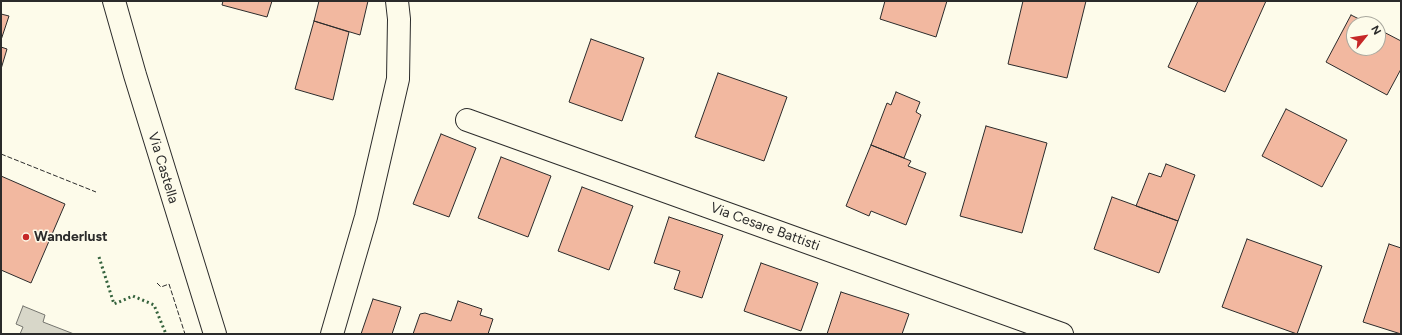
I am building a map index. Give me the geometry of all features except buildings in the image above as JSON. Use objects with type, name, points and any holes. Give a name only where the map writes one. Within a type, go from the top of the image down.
[{"type":"street","name":"Via Castella","points":[[114,1],[135,75],[215,334]]},
{"type":"street","points":[[332,334],[366,217],[398,79],[399,20],[397,1]]},
{"type":"street","name":"Via Cesare Battisti","points":[[467,120],[1062,334]]},
{"type":"shaded area","points":[[23,306],[45,315],[43,322],[74,334],[20,334],[23,327],[16,324]]},
{"type":"hedge","points":[[99,257],[114,304],[133,296],[154,305],[166,334]]},
{"type":"fence","points":[[1,154],[96,192]]},
{"type":"fence","points":[[157,283],[161,287],[169,284],[185,334]]},
{"type":"place","name":"Wanderlust","points":[[26,237]]}]
